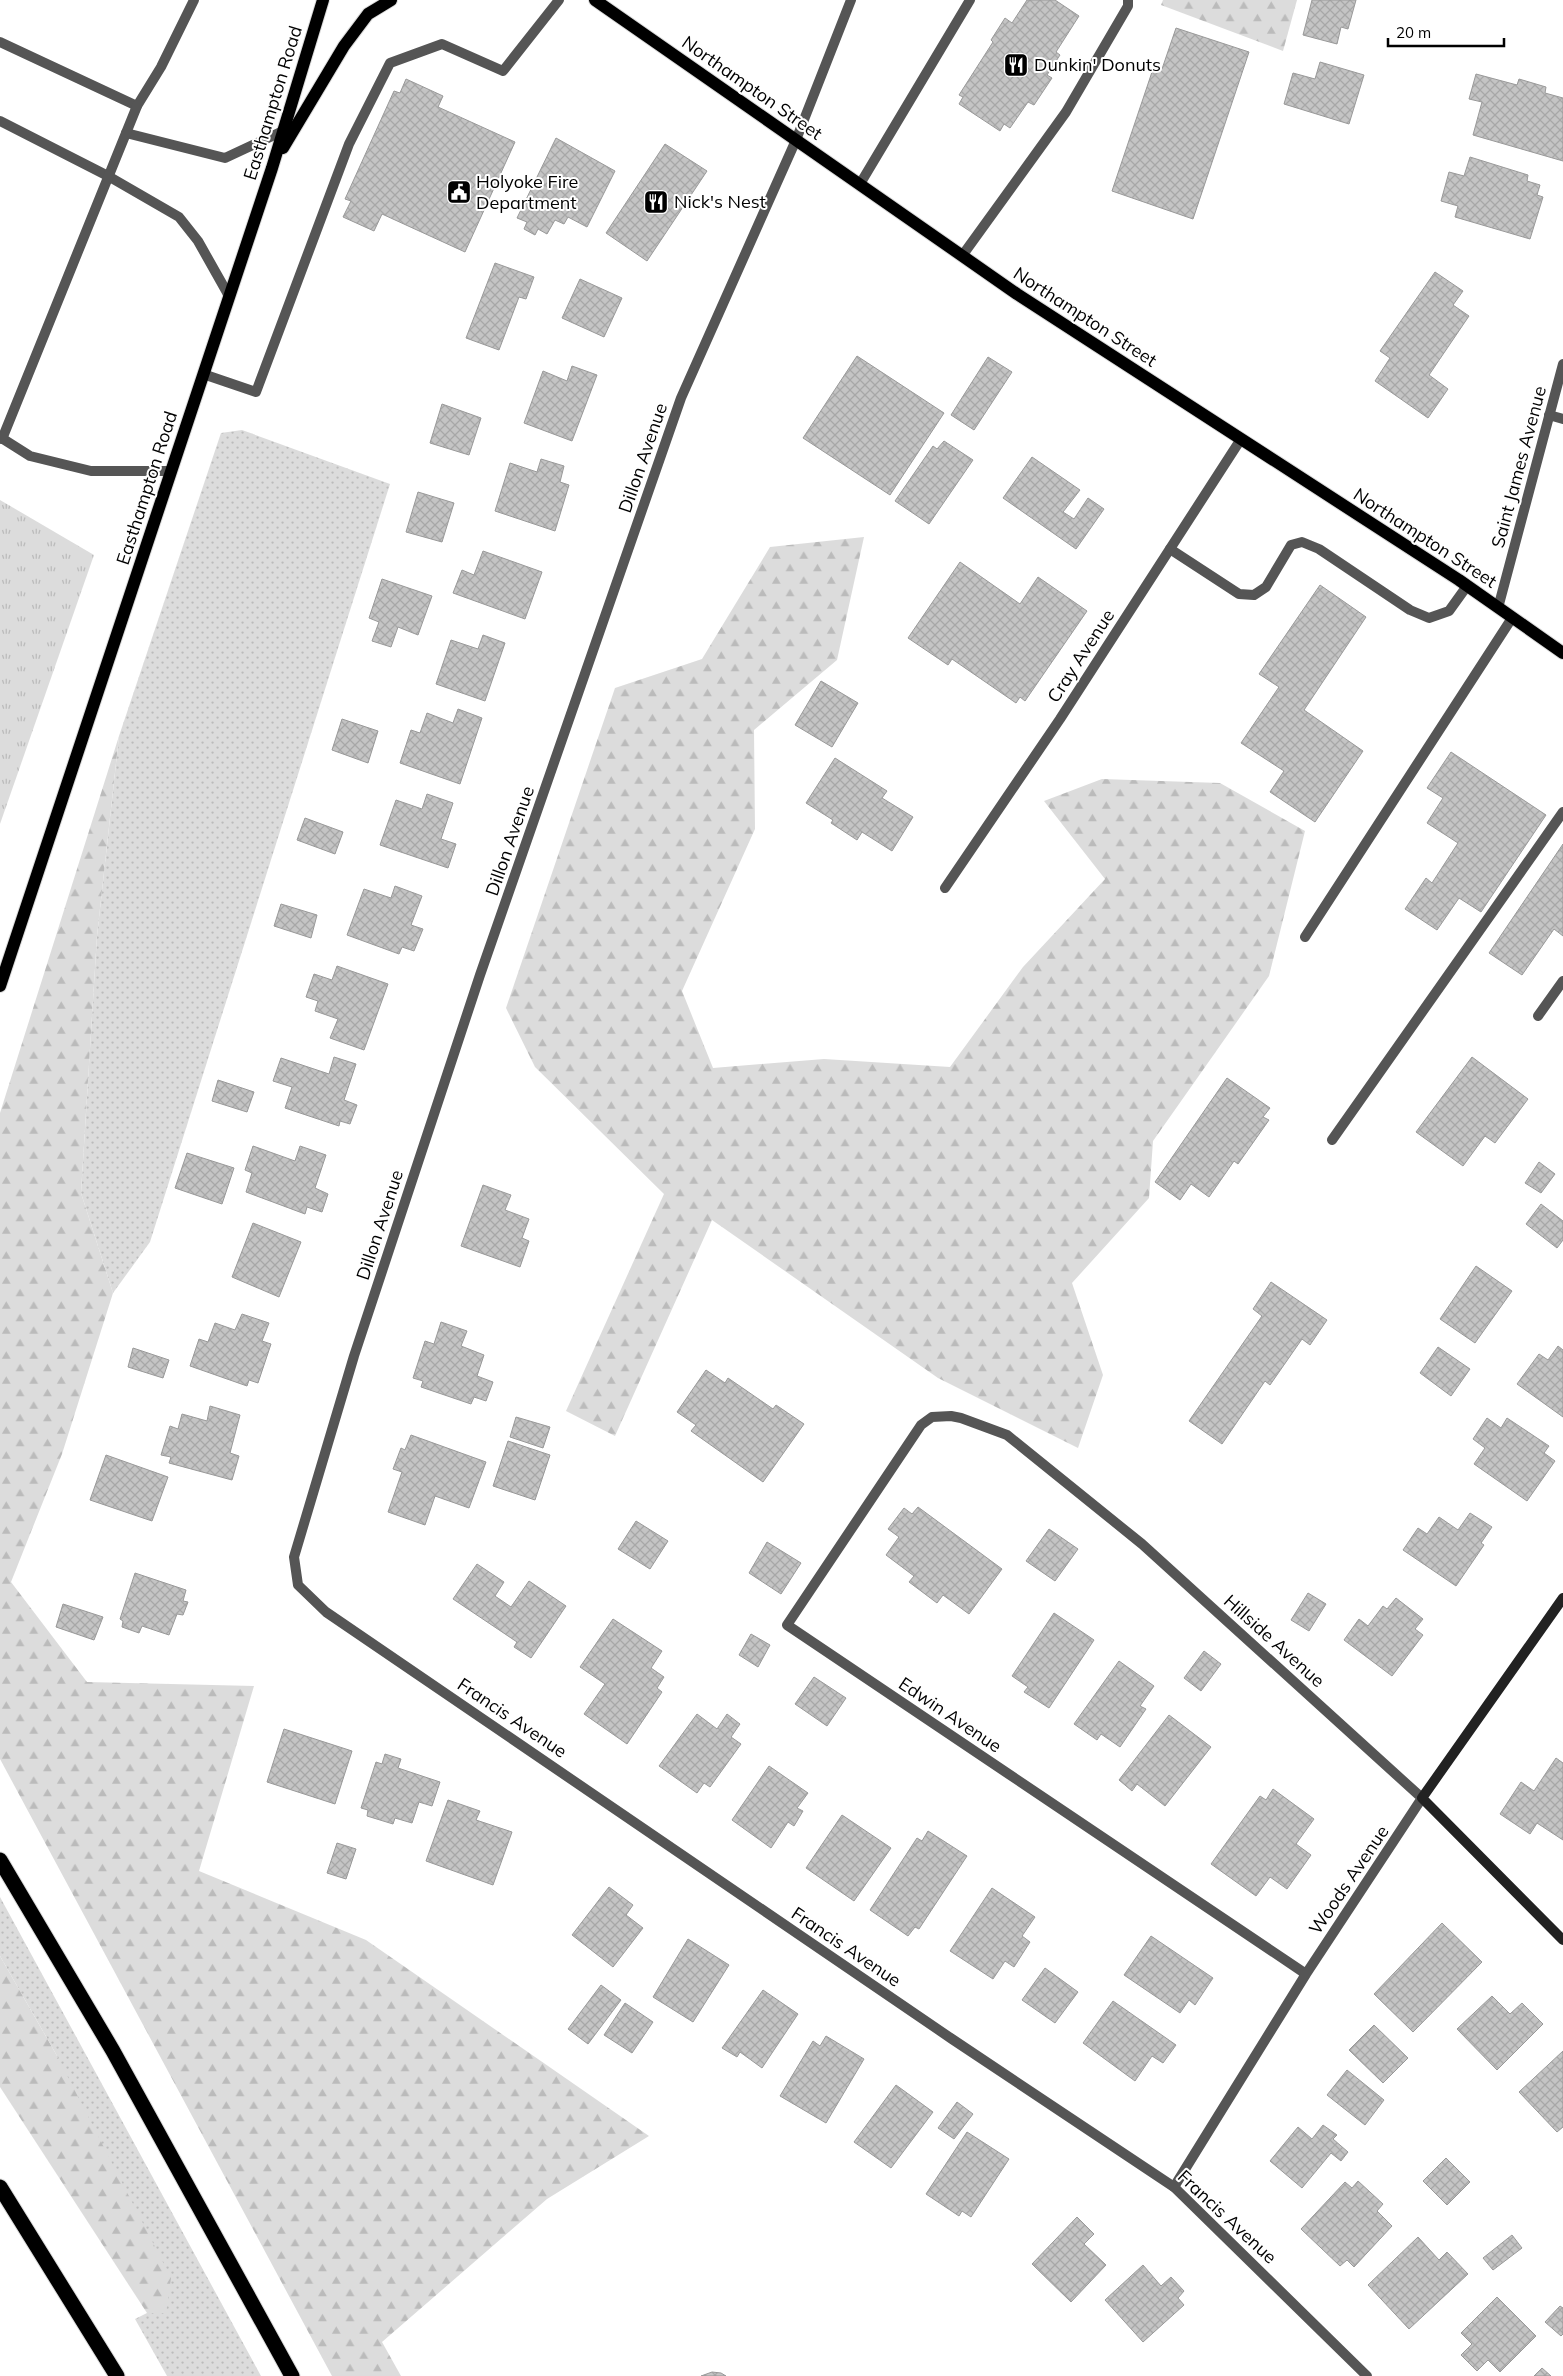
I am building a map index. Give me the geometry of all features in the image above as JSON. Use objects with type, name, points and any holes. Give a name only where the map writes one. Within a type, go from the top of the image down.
[{"type":"highway","points":[[0,1860],[113,2051],[292,2376]]},
{"type":"highway","points":[[0,2186],[117,2376]]},
{"type":"main road","name":"Easthampton Road","points":[[0,986],[272,168],[323,0]]},
{"type":"main road","points":[[272,168],[344,46],[368,14],[391,0]]},
{"type":"main road","name":"Northampton Street","points":[[595,0],[1017,294],[1467,586],[1563,653]]},
{"type":"street","points":[[171,471],[91,471],[30,456],[1,438],[137,106],[162,67],[194,0]]},
{"type":"street","points":[[204,374],[256,392],[349,144],[390,63],[442,44],[503,71],[559,0]]},
{"type":"street","name":"Dillon Avenue","points":[[295,1567],[294,1557],[357,1347],[480,975],[675,417],[796,140],[851,0]]},
{"type":"street","points":[[860,184],[970,0]]},
{"type":"street","points":[[962,256],[1066,112],[1128,6],[1128,0]]},
{"type":"street","points":[[0,42],[137,106]]},
{"type":"street","points":[[0,121],[108,176],[179,217],[198,240],[229,296]]},
{"type":"street","points":[[126,133],[225,158],[283,131]]},
{"type":"street","name":"Saint James Avenue","points":[[1498,608],[1563,364]]},
{"type":"street","points":[[1549,415],[1563,419]]},
{"type":"street","name":"Cray Avenue","points":[[945,888],[1060,719],[1241,438]]},
{"type":"street","points":[[1170,548],[1239,594],[1254,595],[1266,587],[1291,545],[1302,542],[1319,549],[1410,610],[1430,618],[1448,611],[1467,586]]},
{"type":"street","points":[[1306,937],[1512,618]]},
{"type":"street","points":[[1332,1140],[1563,812]]},
{"type":"street","points":[[1538,1016],[1563,980]]},
{"type":"street","name":"Hillside Avenue","points":[[932,1417],[961,1418],[1007,1435],[1142,1544],[1422,1798],[1563,1940]]},
{"type":"street","name":"Edwin Avenue","points":[[932,1417],[921,1425],[788,1625],[1306,1974]]},
{"type":"street","name":"Francis Avenue","points":[[295,1567],[298,1586],[326,1612],[944,2033],[1174,2187],[1367,2376]]},
{"type":"street","name":"Woods Avenue","points":[[1174,2187],[1306,1974],[1422,1798],[1563,1598]]},
{"type":"green space","points":[[1163,0],[1297,0],[1283,51],[1161,5]]},
{"type":"green space","points":[[242,430],[390,484],[150,1242],[113,1293],[81,1193],[97,936],[119,736],[221,433]]},
{"type":"green space","points":[[0,500],[94,555],[0,824]]},
{"type":"green space","points":[[864,537],[837,660],[754,730],[755,829],[682,991],[713,1068],[824,1059],[950,1067],[1023,967],[1105,879],[1044,801],[1102,779],[1220,783],[1305,831],[1269,976],[1153,1141],[1149,1198],[1072,1283],[1103,1375],[1078,1448],[938,1378],[712,1220],[615,1436],[566,1411],[664,1194],[535,1067],[506,1008],[615,688],[702,659],[770,547]]},
{"type":"green space","points":[[119,736],[97,936],[81,1193],[113,1293],[62,1454],[11,1582],[87,1682],[254,1686],[199,1871],[366,1940],[649,2136],[547,2199],[382,2342],[401,2376],[332,2376],[0,1759],[0,1113]]},
{"type":"green space","points":[[0,1897],[261,2376],[167,2376],[135,2319],[147,2313],[166,2313],[56,2054],[0,1956]]},
{"type":"green space","points":[[0,1956],[56,2054],[171,2278],[166,2313],[147,2313],[0,2087]]},
{"type":"building","name":"Dunkin' Donuts","points":[[1027,0],[1055,0],[1079,16],[1056,52],[1060,55],[1047,75],[1052,78],[1034,105],[1028,102],[1010,128],[1004,124],[1000,131],[959,104],[963,97],[959,95],[993,42],[991,40],[1005,18],[1012,23]]},
{"type":"building","points":[[1312,0],[1356,0],[1348,29],[1341,27],[1337,44],[1303,35]]},
{"type":"building","points":[[1176,28],[1249,52],[1193,219],[1112,191],[1154,66],[1162,69]]},
{"type":"building","points":[[1320,62],[1364,75],[1349,124],[1284,104],[1293,73],[1315,79]]},
{"type":"building","points":[[1476,74],[1517,85],[1519,79],[1546,87],[1545,93],[1563,98],[1563,161],[1473,135],[1482,102],[1469,99]]},
{"type":"building","points":[[406,79],[443,96],[438,107],[515,142],[465,252],[382,214],[374,231],[343,217],[351,201],[345,199],[394,91],[400,93]]},
{"type":"building","points":[[556,138],[615,171],[587,227],[568,217],[564,224],[555,220],[547,234],[538,229],[535,235],[524,229],[527,222],[517,218]]},
{"type":"building","name":"Nick's Nest","points":[[665,144],[707,171],[647,261],[606,233]]},
{"type":"building","points":[[1470,157],[1528,175],[1527,181],[1540,185],[1537,195],[1543,197],[1530,239],[1455,217],[1458,206],[1441,201],[1449,172],[1464,176]]},
{"type":"building","points":[[495,263],[534,277],[526,299],[519,297],[499,350],[466,338]]},
{"type":"building","points":[[1435,272],[1463,291],[1453,305],[1469,316],[1429,375],[1448,389],[1428,418],[1375,381],[1390,358],[1380,351]]},
{"type":"building","points":[[580,279],[622,298],[604,337],[562,318]]},
{"type":"building","points":[[857,356],[944,413],[890,495],[803,438]]},
{"type":"building","points":[[988,357],[1012,372],[974,430],[951,415]]},
{"type":"building","points":[[572,366],[597,375],[572,441],[524,423],[543,371],[567,381]]},
{"type":"building","points":[[442,404],[481,418],[469,455],[430,443]]},
{"type":"building","points":[[944,441],[973,460],[929,524],[895,501],[933,446],[937,449]]},
{"type":"building","points":[[1032,457],[1080,490],[1063,512],[1074,519],[1088,498],[1104,509],[1076,549],[1003,498]]},
{"type":"building","points":[[541,459],[564,466],[560,482],[569,485],[555,531],[495,511],[510,463],[537,472]]},
{"type":"building","points":[[418,492],[454,503],[442,542],[406,532]]},
{"type":"building","points":[[483,551],[542,572],[525,619],[453,593],[462,570],[474,575]]},
{"type":"building","points":[[960,562],[1020,604],[1038,577],[1087,611],[1025,701],[1020,697],[1016,703],[952,659],[948,665],[908,638]]},
{"type":"building","points":[[382,579],[432,596],[418,635],[398,627],[391,647],[372,641],[379,622],[369,618]]},
{"type":"building","points":[[1320,585],[1366,617],[1304,710],[1363,751],[1315,822],[1270,792],[1284,771],[1241,743],[1279,687],[1259,674]]},
{"type":"building","points":[[483,635],[505,643],[485,701],[436,684],[451,640],[478,649]]},
{"type":"building","points":[[821,681],[858,703],[832,747],[795,725]]},
{"type":"building","points":[[458,709],[482,718],[460,784],[400,763],[411,730],[420,733],[427,713],[453,723]]},
{"type":"building","points":[[342,719],[378,731],[368,763],[332,750]]},
{"type":"building","points":[[1451,752],[1546,815],[1481,912],[1459,898],[1437,930],[1405,909],[1426,878],[1432,883],[1458,843],[1427,823],[1443,798],[1427,788]]},
{"type":"building","points":[[835,758],[887,791],[882,798],[913,817],[892,851],[862,832],[857,840],[831,823],[833,820],[806,803]]},
{"type":"building","points":[[427,794],[453,803],[441,839],[456,844],[448,868],[380,845],[396,800],[422,809]]},
{"type":"building","points":[[305,818],[343,832],[335,854],[297,840]]},
{"type":"building","points":[[1563,844],[1563,936],[1554,929],[1522,975],[1489,953]]},
{"type":"building","points":[[395,886],[422,896],[411,925],[423,929],[414,951],[402,947],[399,954],[347,935],[364,889],[391,898]]},
{"type":"building","points":[[281,904],[317,915],[311,938],[274,926]]},
{"type":"building","points":[[337,966],[388,984],[364,1050],[330,1038],[338,1019],[315,1011],[318,1001],[306,997],[314,974],[332,980]]},
{"type":"building","points":[[334,1057],[356,1064],[344,1100],[357,1105],[350,1124],[340,1121],[339,1126],[285,1108],[292,1087],[273,1081],[281,1058],[329,1074]]},
{"type":"building","points":[[1472,1057],[1528,1099],[1495,1143],[1485,1136],[1463,1166],[1416,1132]]},
{"type":"building","points":[[1227,1078],[1270,1108],[1263,1117],[1269,1120],[1238,1164],[1234,1161],[1209,1197],[1191,1184],[1180,1200],[1155,1182]]},
{"type":"building","points":[[218,1080],[254,1092],[247,1112],[212,1101]]},
{"type":"building","points":[[253,1146],[295,1161],[300,1146],[326,1155],[315,1188],[328,1194],[322,1212],[307,1207],[305,1214],[246,1192],[252,1173],[245,1170]]},
{"type":"building","points":[[187,1153],[234,1168],[222,1204],[175,1188]]},
{"type":"building","points":[[1539,1162],[1555,1174],[1541,1193],[1525,1183]]},
{"type":"building","points":[[483,1185],[511,1195],[505,1210],[529,1219],[522,1238],[529,1241],[520,1267],[461,1246]]},
{"type":"building","points":[[1541,1204],[1563,1221],[1563,1240],[1557,1248],[1526,1224]]},
{"type":"building","points":[[253,1223],[301,1242],[279,1297],[232,1277]]},
{"type":"building","points":[[1476,1266],[1512,1291],[1475,1343],[1440,1319]]},
{"type":"building","points":[[1271,1282],[1327,1320],[1310,1345],[1302,1339],[1270,1385],[1265,1381],[1222,1444],[1189,1421],[1262,1316],[1253,1309]]},
{"type":"building","points":[[242,1314],[269,1323],[262,1341],[271,1344],[258,1383],[249,1380],[247,1386],[190,1366],[199,1339],[208,1342],[215,1323],[235,1330]]},
{"type":"building","points":[[441,1322],[467,1331],[461,1346],[484,1355],[477,1376],[493,1382],[486,1401],[474,1397],[471,1404],[421,1387],[423,1381],[413,1378],[425,1341],[434,1344]]},
{"type":"building","points":[[1558,1346],[1563,1350],[1563,1417],[1517,1384],[1539,1354],[1548,1360]]},
{"type":"building","points":[[1438,1347],[1470,1369],[1451,1396],[1420,1373]]},
{"type":"building","points":[[133,1348],[169,1360],[163,1378],[128,1367]]},
{"type":"building","points":[[706,1370],[725,1383],[728,1378],[773,1409],[776,1405],[804,1424],[763,1482],[691,1431],[696,1425],[677,1412]]},
{"type":"building","points":[[210,1406],[240,1415],[230,1453],[239,1456],[232,1480],[169,1463],[171,1457],[161,1455],[170,1426],[178,1429],[182,1414],[207,1421]]},
{"type":"building","points":[[516,1417],[550,1427],[543,1448],[510,1437]]},
{"type":"building","points":[[1487,1418],[1501,1428],[1507,1418],[1549,1446],[1544,1453],[1555,1461],[1527,1501],[1474,1464],[1485,1448],[1473,1439]]},
{"type":"building","points":[[411,1435],[486,1462],[469,1508],[435,1496],[425,1525],[388,1512],[402,1472],[393,1469],[401,1448],[405,1450]]},
{"type":"building","points":[[508,1441],[550,1455],[535,1500],[493,1486]]},
{"type":"building","points":[[106,1455],[168,1477],[152,1521],[90,1500]]},
{"type":"building","points":[[918,1507],[1002,1569],[969,1614],[943,1595],[937,1603],[909,1582],[914,1576],[886,1555],[899,1537],[888,1529],[904,1508],[912,1514]]},
{"type":"building","points":[[1470,1513],[1492,1527],[1481,1543],[1484,1545],[1456,1586],[1403,1550],[1418,1528],[1427,1534],[1439,1517],[1458,1530]]},
{"type":"building","points":[[636,1521],[668,1541],[650,1569],[618,1549]]},
{"type":"building","points":[[1049,1529],[1078,1549],[1055,1581],[1026,1561]]},
{"type":"building","points":[[767,1542],[801,1563],[781,1594],[749,1573]]},
{"type":"building","points":[[477,1564],[504,1582],[495,1596],[511,1607],[529,1581],[566,1606],[531,1658],[514,1647],[517,1642],[453,1599]]},
{"type":"building","points":[[135,1573],[186,1590],[183,1601],[188,1602],[183,1615],[177,1614],[169,1635],[142,1626],[139,1633],[122,1627],[123,1621],[120,1619]]},
{"type":"building","points":[[1308,1593],[1326,1604],[1309,1631],[1291,1620]]},
{"type":"building","points":[[1396,1598],[1423,1619],[1415,1629],[1423,1635],[1392,1676],[1344,1640],[1359,1619],[1368,1626],[1383,1606],[1387,1609]]},
{"type":"building","points":[[63,1604],[103,1617],[94,1640],[56,1627]]},
{"type":"building","points":[[1054,1613],[1094,1640],[1049,1708],[1024,1692],[1028,1687],[1012,1676]]},
{"type":"building","points":[[613,1619],[662,1651],[651,1668],[664,1677],[657,1688],[662,1692],[627,1744],[584,1714],[605,1684],[580,1667]]},
{"type":"building","points":[[751,1634],[770,1645],[758,1667],[739,1655]]},
{"type":"building","points":[[1204,1651],[1221,1664],[1201,1691],[1184,1678]]},
{"type":"building","points":[[1119,1661],[1154,1686],[1140,1706],[1146,1709],[1120,1747],[1101,1734],[1097,1740],[1074,1724]]},
{"type":"building","points":[[814,1677],[846,1698],[827,1726],[795,1704]]},
{"type":"building","points":[[697,1714],[717,1729],[727,1714],[740,1724],[731,1737],[741,1744],[710,1787],[704,1783],[697,1793],[659,1766]]},
{"type":"building","points":[[1169,1715],[1211,1747],[1165,1806],[1137,1784],[1132,1791],[1119,1780]]},
{"type":"building","points":[[284,1729],[352,1751],[335,1804],[267,1782]]},
{"type":"building","points":[[385,1754],[401,1759],[398,1768],[440,1782],[432,1806],[419,1802],[412,1823],[395,1818],[393,1824],[367,1816],[368,1810],[361,1808],[376,1762],[382,1764]]},
{"type":"building","points":[[1556,1758],[1563,1763],[1563,1840],[1537,1823],[1530,1834],[1500,1814],[1521,1782],[1534,1791]]},
{"type":"building","points":[[769,1766],[808,1793],[797,1808],[803,1811],[794,1826],[788,1822],[771,1848],[732,1820]]},
{"type":"building","points":[[1273,1789],[1314,1819],[1296,1844],[1311,1855],[1287,1889],[1270,1877],[1256,1896],[1211,1864],[1260,1796],[1266,1800]]},
{"type":"building","points":[[448,1800],[480,1811],[476,1820],[512,1832],[493,1885],[426,1861]]},
{"type":"building","points":[[842,1815],[891,1848],[854,1901],[806,1868]]},
{"type":"building","points":[[928,1831],[967,1856],[919,1929],[915,1927],[908,1936],[870,1910],[917,1838],[922,1841]]},
{"type":"building","points":[[337,1843],[356,1849],[346,1879],[327,1873]]},
{"type":"building","points":[[609,1887],[633,1905],[626,1915],[643,1928],[613,1967],[572,1935]]},
{"type":"building","points":[[992,1888],[1035,1917],[1022,1936],[1030,1942],[1014,1967],[1005,1961],[993,1979],[950,1951]]},
{"type":"building","points":[[1442,1923],[1482,1962],[1413,2032],[1374,1994]]},
{"type":"building","points":[[1151,1936],[1213,1978],[1195,2005],[1189,2000],[1180,2013],[1124,1975]]},
{"type":"building","points":[[688,1939],[729,1965],[693,2022],[653,1997]]},
{"type":"building","points":[[1045,1968],[1078,1992],[1055,2023],[1022,2000]]},
{"type":"building","points":[[601,1985],[621,2000],[588,2044],[568,2029]]},
{"type":"building","points":[[763,1990],[798,2014],[762,2068],[740,2052],[737,2057],[722,2048]]},
{"type":"building","points":[[1492,1996],[1510,2014],[1522,2003],[1543,2024],[1497,2070],[1457,2029]]},
{"type":"building","points":[[1113,2001],[1176,2045],[1163,2063],[1152,2056],[1135,2081],[1083,2043]]},
{"type":"building","points":[[625,2003],[653,2022],[632,2053],[604,2035]]},
{"type":"building","points":[[1374,2025],[1408,2058],[1383,2083],[1349,2050]]},
{"type":"building","points":[[826,2036],[864,2059],[826,2123],[780,2096],[813,2041],[820,2046]]},
{"type":"building","points":[[1563,2051],[1563,2127],[1557,2132],[1519,2092]]},
{"type":"building","points":[[1347,2070],[1384,2100],[1365,2125],[1327,2095]]},
{"type":"building","points":[[896,2085],[933,2112],[891,2168],[854,2142]]},
{"type":"building","points":[[957,2102],[973,2114],[954,2139],[938,2128]]},
{"type":"building","points":[[1323,2125],[1337,2135],[1333,2139],[1348,2152],[1341,2161],[1331,2153],[1302,2188],[1270,2161],[1298,2127],[1312,2139]]},
{"type":"building","points":[[967,2132],[1009,2159],[971,2217],[962,2211],[959,2216],[926,2194]]},
{"type":"building","points":[[1446,2158],[1470,2182],[1447,2205],[1423,2181]]},
{"type":"building","points":[[1358,2181],[1383,2204],[1377,2211],[1392,2226],[1354,2267],[1347,2260],[1340,2266],[1301,2229],[1345,2182],[1352,2188]]},
{"type":"building","points":[[1077,2217],[1094,2234],[1084,2244],[1106,2265],[1071,2302],[1032,2264]]},
{"type":"building","points":[[1512,2235],[1522,2248],[1493,2270],[1483,2258]]},
{"type":"building","points":[[1418,2237],[1439,2260],[1447,2252],[1468,2274],[1409,2329],[1368,2285]]},
{"type":"building","points":[[1143,2265],[1161,2286],[1171,2277],[1184,2291],[1178,2298],[1184,2305],[1143,2342],[1105,2300]]},
{"type":"building","points":[[1497,2297],[1536,2336],[1500,2372],[1488,2360],[1477,2371],[1461,2355],[1472,2344],[1461,2333]]},
{"type":"building","points":[[1560,2306],[1563,2308],[1563,2334],[1561,2336],[1545,2322]]},
{"type":"building","points":[[1542,2368],[1551,2376],[1534,2376]]},
{"type":"building","points":[[712,2372],[721,2373],[726,2376],[701,2376]]},
{"type":"place","name":"Dunkin' Donuts","points":[[1016,65]]},
{"type":"place","name":"Holyoke Fire Department","points":[[459,192]]},
{"type":"place","name":"Nick's Nest","points":[[656,202]]}]
